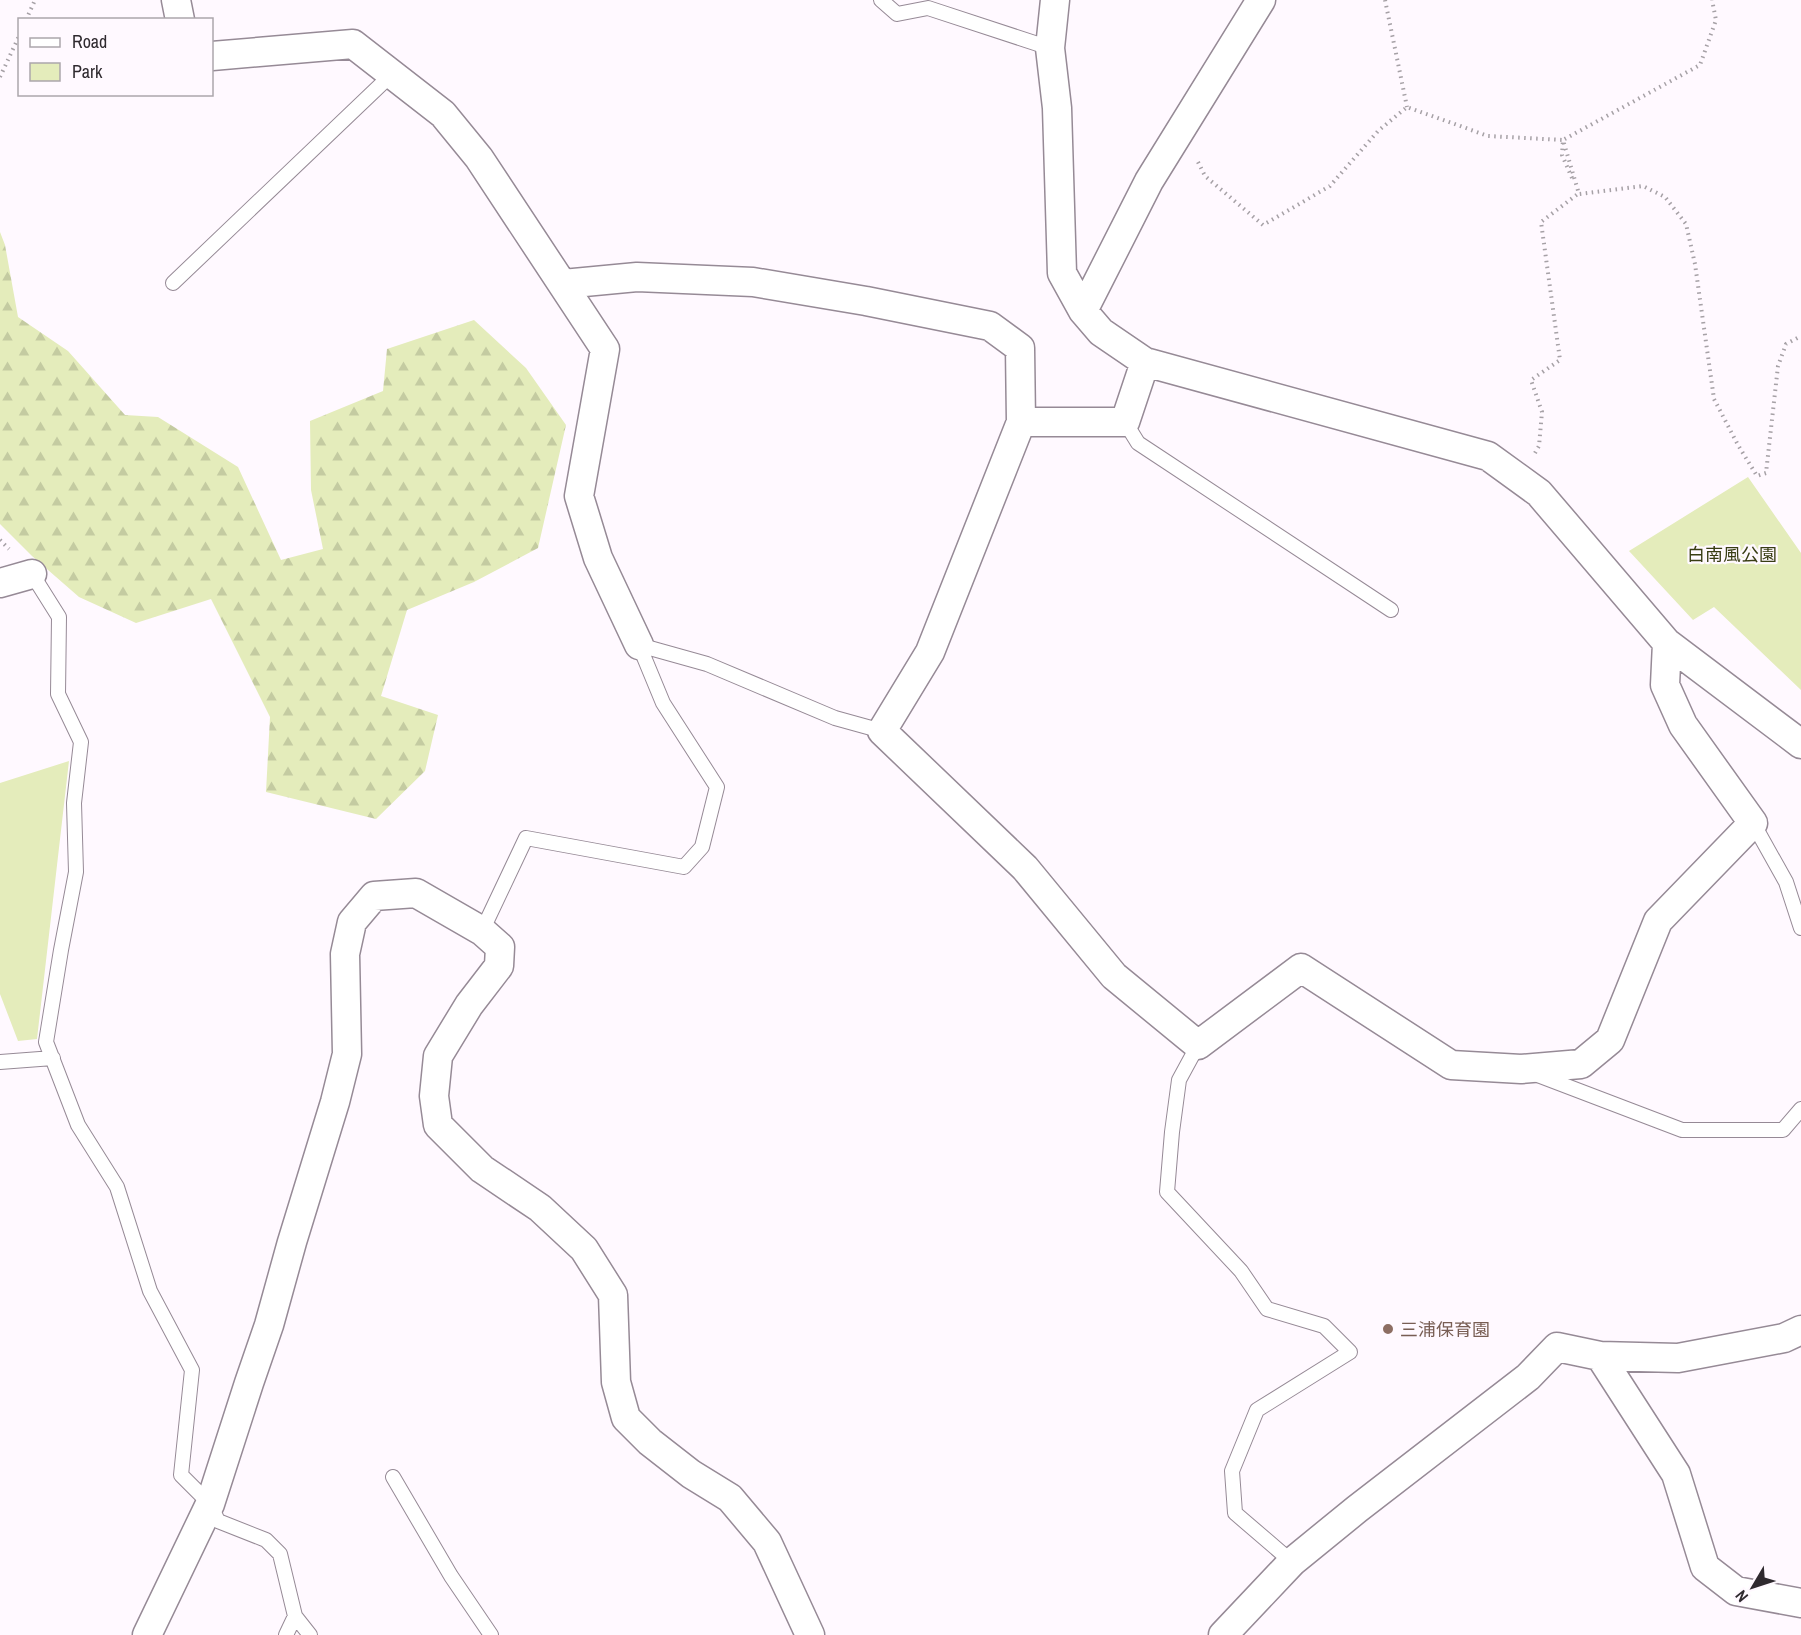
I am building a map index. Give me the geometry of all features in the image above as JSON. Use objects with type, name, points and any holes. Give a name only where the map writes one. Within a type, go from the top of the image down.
[{"type":"street","points":[[176,0],[180,18]]},
{"type":"street","points":[[1055,0],[1050,48],[1057,108],[1062,273],[1083,311],[1101,332],[1146,362],[1488,456],[1539,493],[1667,643],[1801,744]]},
{"type":"street","points":[[1083,311],[1149,181],[1261,0]]},
{"type":"street","points":[[213,56],[353,44],[443,114],[479,158],[605,349],[579,496],[598,558],[639,645]]},
{"type":"street","points":[[563,284],[637,277],[753,282],[866,301],[990,326],[1020,348],[1021,422],[930,652],[882,731],[1025,868],[1114,976],[1198,1045],[1301,968],[1451,1065],[1521,1070],[1581,1064],[1610,1040],[1658,921],[1753,823],[1683,725],[1665,685],[1667,643]]},
{"type":"street","points":[[1021,422],[1125,422],[1146,362]]},
{"type":"street","points":[[0,583],[32,574]]},
{"type":"street","points":[[147,1635],[210,1504],[269,1325],[332,1112],[347,1054],[345,954],[352,922],[374,896],[416,893],[482,931],[500,947],[499,966],[469,1005],[438,1056],[434,1096],[438,1125],[482,1169],[540,1208],[584,1249],[613,1295],[616,1382],[626,1418],[650,1442],[691,1474],[730,1498],[767,1542],[810,1635]]},
{"type":"street","points":[[1223,1635],[1292,1562],[1528,1377],[1557,1347],[1600,1356],[1678,1358],[1784,1338],[1801,1330]]},
{"type":"street","points":[[1600,1356],[1676,1474],[1705,1567],[1736,1591],[1801,1603]]},
{"type":"lane","points":[[881,0],[897,14],[928,8],[1050,48]]},
{"type":"lane","points":[[173,283],[392,74]]},
{"type":"lane","points":[[1125,422],[1138,443],[1391,610]]},
{"type":"lane","points":[[32,574],[59,617],[58,694],[81,742],[74,803],[76,872],[46,1042],[78,1125],[117,1187],[150,1291],[192,1370],[181,1475],[210,1504],[218,1521],[266,1540],[280,1554],[295,1616],[310,1635]]},
{"type":"lane","points":[[639,645],[707,664],[834,718],[882,731]]},
{"type":"lane","points":[[482,931],[525,838],[684,867],[702,847],[717,787],[663,703],[639,645]]},
{"type":"lane","points":[[1753,823],[1786,882],[1801,928]]},
{"type":"lane","points":[[1198,1045],[1179,1080],[1167,1192],[1241,1270],[1267,1309],[1324,1326],[1350,1352],[1257,1410],[1232,1471],[1234,1513],[1292,1562]]},
{"type":"lane","points":[[0,1062],[53,1058]]},
{"type":"lane","points":[[1521,1070],[1683,1130],[1783,1130],[1801,1109]]},
{"type":"lane","points":[[393,1477],[451,1576],[491,1635]]},
{"type":"lane","points":[[286,1635],[295,1616]]},
{"type":"path","points":[[27,18],[35,0]]},
{"type":"path","points":[[1385,0],[1407,107]]},
{"type":"path","points":[[1407,107],[1488,136],[1563,140],[1700,65],[1716,20],[1712,0]]},
{"type":"path","points":[[0,77],[18,38]]},
{"type":"path","points":[[1180,130],[1205,176],[1263,225],[1330,186],[1377,131],[1407,107]]},
{"type":"path","points":[[1563,140],[1562,155],[1579,194]]},
{"type":"path","points":[[1522,480],[1539,446],[1541,424],[1542,412],[1531,380],[1560,360],[1541,222],[1579,194],[1643,186],[1665,197],[1686,224],[1695,264],[1714,399],[1757,476],[1766,473],[1778,366],[1786,344],[1801,336]]},
{"type":"green space","points":[[0,232],[5,245],[18,317],[68,351],[125,415],[158,417],[238,467],[281,560],[323,549],[311,490],[310,421],[383,391],[387,349],[474,320],[526,368],[566,425],[538,548],[474,582],[407,610],[381,696],[438,715],[425,771],[376,819],[266,792],[270,717],[211,599],[136,623],[79,597],[0,524]]},
{"type":"green space","name":"白南風公園","points":[[1748,477],[1801,553],[1801,690],[1714,607],[1693,620],[1629,551]]},
{"type":"green space","points":[[69,761],[37,1039],[18,1041],[0,994],[0,783]]},
{"type":"place","name":"三浦保育園","points":[[1388,1329]]}]
